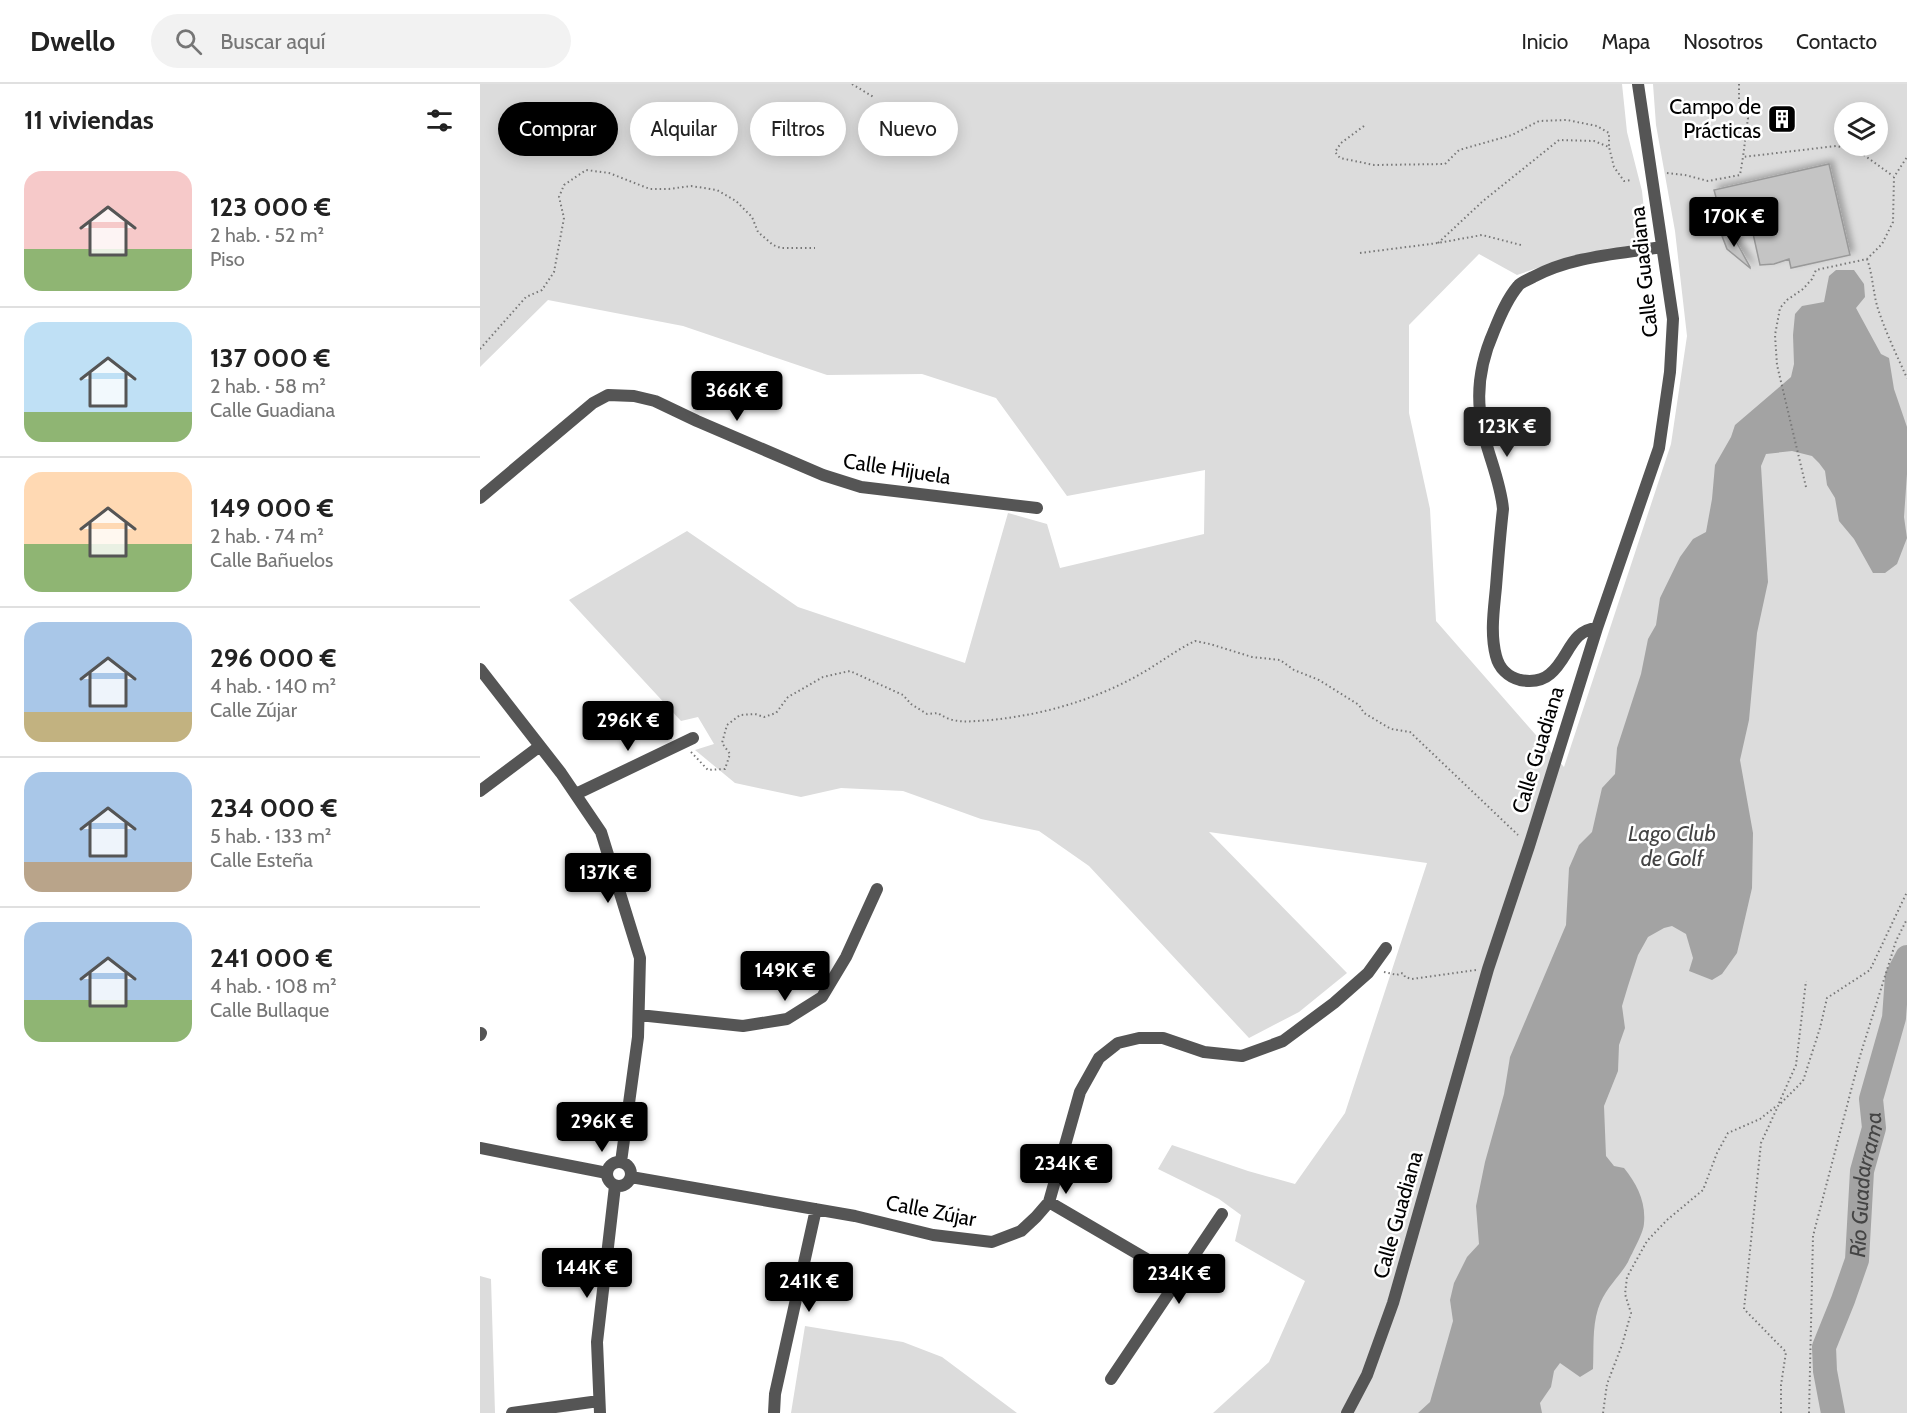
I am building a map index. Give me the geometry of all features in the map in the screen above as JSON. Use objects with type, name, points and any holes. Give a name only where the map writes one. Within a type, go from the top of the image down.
[{"type":"street","name":"Calle Guadiana","points":[[1347,1413],[1367,1375],[1393,1303],[1488,969],[1597,628],[1659,448],[1670,372],[1672,319],[1638,84]]},
{"type":"street","points":[[1597,628],[1587,629],[1576,637],[1552,673],[1542,679],[1527,682],[1512,678],[1502,669],[1496,656],[1492,626],[1502,501],[1480,412],[1481,376],[1485,354],[1492,335],[1518,285],[1569,262],[1662,247]]},
{"type":"street","name":"Calle Hijuela","points":[[480,498],[593,403],[608,395],[634,396],[655,401],[697,422],[823,476],[861,487],[1037,508]]},
{"type":"street","points":[[480,669],[576,794],[601,832],[640,958],[639,1037],[621,1162]]},
{"type":"street","points":[[576,794],[687,740]]},
{"type":"street","points":[[480,791],[540,746]]},
{"type":"street","points":[[639,1015],[742,1026],[787,1019],[822,997],[846,957],[877,889]]},
{"type":"street","name":"Calle Zújar","points":[[631,1177],[855,1216],[933,1235],[992,1242],[1021,1231],[1049,1202],[1080,1092],[1099,1058],[1118,1043],[1139,1038],[1163,1038],[1204,1052],[1242,1056],[1283,1041],[1334,1003],[1372,967],[1386,948]]},
{"type":"street","points":[[480,1148],[607,1173]]},
{"type":"street","points":[[621,1162],[631,1169],[631,1177],[627,1184],[615,1186],[609,1181],[607,1173],[613,1164],[621,1162]]},
{"type":"street","points":[[512,1413],[599,1407],[597,1342],[615,1186]]},
{"type":"street","points":[[1049,1202],[1179,1278]]},
{"type":"street","points":[[774,1413],[775,1394],[816,1209]]},
{"type":"street","points":[[1111,1379],[1222,1214]]},
{"type":"path","points":[[852,84],[875,98]]},
{"type":"path","points":[[1667,173],[1708,181],[1740,175],[1748,118],[1739,101],[1739,84]]},
{"type":"path","points":[[1364,126],[1341,143],[1335,152],[1340,158],[1374,165],[1445,164],[1459,150],[1512,135],[1539,121],[1567,120],[1597,126],[1609,133],[1609,147],[1614,167],[1624,181],[1632,180]]},
{"type":"path","points":[[1438,243],[1484,201],[1559,140],[1594,141],[1609,147]]},
{"type":"path","points":[[1743,157],[1836,146],[1857,150],[1893,177]]},
{"type":"path","points":[[1806,487],[1777,365],[1775,335],[1780,308],[1803,289],[1816,270],[1867,259],[1882,244],[1893,222],[1893,177],[1907,157]]},
{"type":"path","points":[[480,349],[526,297],[542,290],[554,272],[564,218],[559,197],[564,185],[586,170],[609,173],[650,189],[691,186],[717,190],[736,201],[752,217],[758,232],[773,244],[780,248],[815,248]]},
{"type":"path","points":[[1360,253],[1482,235],[1521,245]]},
{"type":"path","points":[[1867,259],[1873,276],[1877,307],[1907,378]]},
{"type":"path","points":[[687,740],[708,770],[725,769],[730,754],[722,743],[727,725],[740,715],[755,714],[764,717],[776,713],[788,697],[814,682],[823,677],[850,671],[903,695],[911,704],[927,714],[938,713],[947,720],[961,722],[1021,717],[1084,700],[1135,677],[1195,641],[1252,657],[1280,660],[1294,670],[1319,680],[1359,705],[1364,713],[1390,729],[1410,732],[1528,846]]},
{"type":"path","points":[[1603,1413],[1607,1384],[1622,1345],[1630,1313],[1625,1293],[1627,1277],[1647,1241],[1667,1220],[1703,1190],[1717,1153],[1728,1133],[1760,1119],[1778,1106],[1803,1081],[1827,998],[1870,970],[1907,892]]},
{"type":"path","points":[[1809,1413],[1813,1236],[1860,1056],[1896,941],[1907,919]]},
{"type":"path","points":[[1372,967],[1389,975],[1401,973],[1412,979],[1466,970],[1488,969]]},
{"type":"path","points":[[1781,1413],[1781,1385],[1786,1352],[1744,1309],[1761,1143],[1796,1065],[1806,981]]},
{"type":"shaded area","points":[[480,84],[1622,84],[1627,132],[1642,191],[1648,248],[1567,258],[1517,275],[1479,254],[1409,325],[1409,413],[1430,509],[1436,621],[1564,767],[1671,444],[1687,336],[1675,231],[1656,125],[1653,84],[1907,84],[1907,1413],[1213,1413],[1269,1362],[1305,1281],[1235,1241],[1241,1215],[1219,1199],[1158,1169],[1172,1145],[1248,1171],[1295,1184],[1345,1113],[1427,863],[1209,832],[1347,973],[1299,1012],[1249,1038],[1089,866],[1039,831],[981,819],[903,791],[841,788],[801,797],[735,783],[695,750],[714,744],[698,717],[681,721],[569,600],[687,531],[798,607],[965,663],[1008,513],[1047,524],[1060,568],[1204,534],[1205,470],[1067,496],[996,398],[922,374],[827,375],[683,326],[548,300],[480,367]]},
{"type":"shaded area","points":[[480,1276],[491,1279],[495,1413],[480,1413]]},
{"type":"shaded area","points":[[805,1326],[903,1342],[942,1357],[1017,1413],[791,1413]]},
{"type":"water","name":"Lago Club de Golf","points":[[1836,270],[1854,270],[1864,284],[1865,297],[1856,308],[1881,354],[1889,358],[1894,389],[1907,427],[1904,517],[1907,538],[1897,564],[1885,573],[1873,573],[1854,539],[1839,521],[1835,498],[1827,485],[1825,471],[1819,463],[1812,456],[1792,451],[1766,454],[1761,466],[1768,582],[1757,633],[1749,720],[1740,760],[1753,833],[1752,888],[1737,953],[1722,974],[1712,980],[1689,971],[1693,958],[1686,934],[1672,926],[1648,937],[1638,955],[1622,1006],[1625,1028],[1619,1045],[1618,1071],[1604,1106],[1606,1156],[1614,1166],[1624,1168],[1633,1180],[1642,1201],[1644,1223],[1628,1262],[1608,1289],[1598,1309],[1594,1331],[1593,1369],[1580,1377],[1560,1363],[1554,1371],[1551,1387],[1540,1403],[1542,1413],[1418,1413],[1430,1402],[1453,1321],[1450,1300],[1454,1283],[1467,1257],[1479,1244],[1476,1206],[1485,1162],[1504,1094],[1510,1057],[1566,925],[1569,868],[1579,845],[1592,832],[1602,788],[1615,774],[1617,748],[1641,674],[1648,639],[1656,625],[1660,598],[1680,557],[1693,539],[1706,532],[1715,465],[1735,425],[1791,377],[1794,364],[1795,314],[1802,306],[1824,302],[1829,276]]},
{"type":"building","points":[[1829,164],[1850,255],[1791,268],[1789,259],[1774,264],[1760,265],[1748,211],[1728,216],[1724,200],[1717,201],[1714,190]]},
{"type":"building","points":[[1732,234],[1750,268],[1727,249],[1722,236]]},
{"type":"waterway","name":"Río Guadarrama","points":[[1833,1413],[1825,1371],[1824,1347],[1857,1260],[1862,1171],[1874,1128],[1871,1099],[1894,1018],[1897,976],[1907,957]]},
{"type":"place","name":"Campo de Prácticas","points":[[1782,119]]}]
